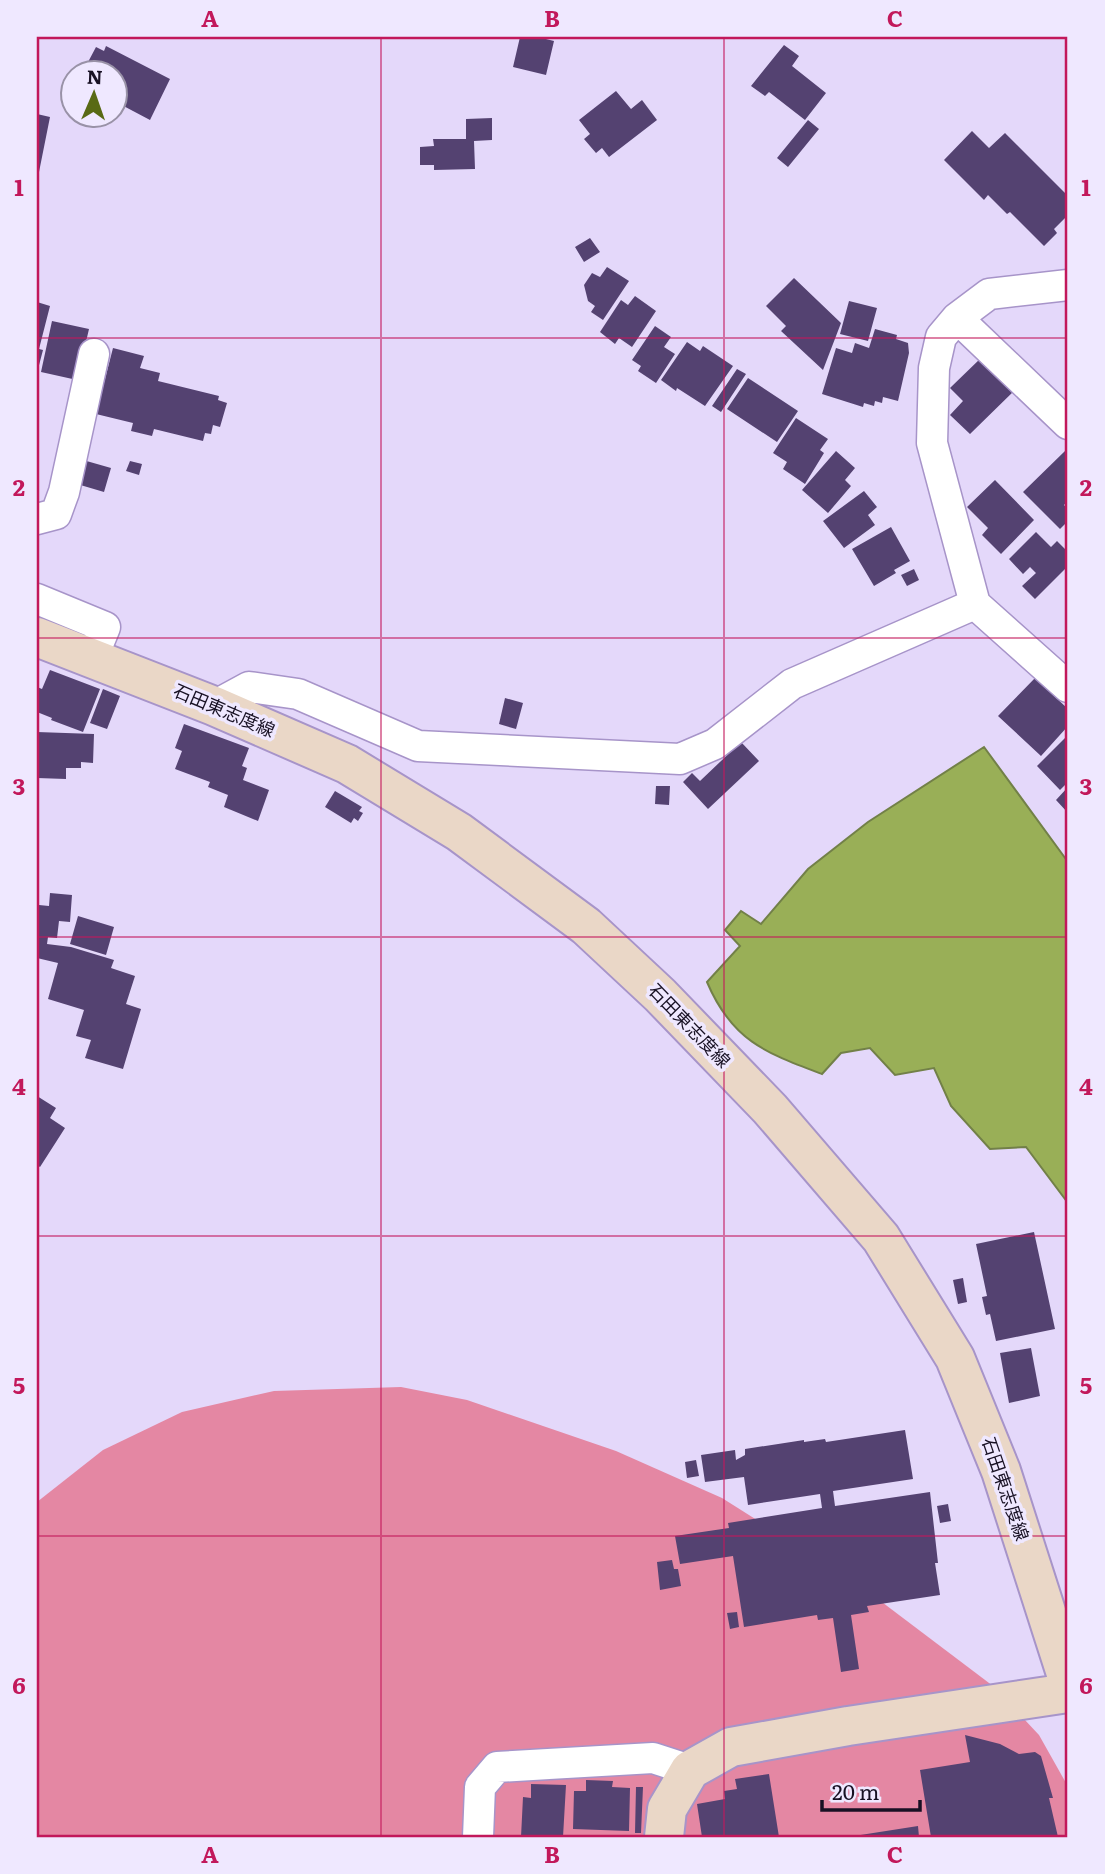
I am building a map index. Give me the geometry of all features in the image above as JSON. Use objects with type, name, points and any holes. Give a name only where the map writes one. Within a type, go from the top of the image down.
[{"type":"main road","name":"石田東志度線","points":[[37,637],[214,706],[347,764],[458,832],[586,926],[660,995],[770,1110],[881,1238],[956,1358],[1001,1471],[1068,1680]]},
{"type":"main road","points":[[664,1837],[667,1809],[690,1770],[731,1747],[848,1726],[1068,1693]]},
{"type":"street","points":[[1068,285],[989,294],[957,318],[941,337],[934,368],[932,443],[975,604],[1068,687]]},
{"type":"street","points":[[957,318],[1068,424]]},
{"type":"street","points":[[37,519],[56,514],[64,492],[94,354]]},
{"type":"street","points":[[37,599],[104,627],[92,659]]},
{"type":"street","points":[[214,706],[249,687],[298,694],[418,746],[680,759],[715,744],[792,684],[975,604]]},
{"type":"street","points":[[478,1837],[480,1787],[497,1767],[653,1758],[690,1770]]},
{"type":"shaded area","points":[[984,747],[1068,862],[1068,1203],[1026,1147],[990,1149],[951,1106],[934,1068],[895,1075],[870,1048],[841,1053],[822,1074],[768,1051],[740,1032],[717,1002],[707,982],[740,946],[725,930],[741,911],[761,924],[808,869],[868,822]]},
{"type":"shaded area","points":[[401,1387],[467,1400],[616,1451],[722,1498],[858,1584],[993,1686],[1039,1735],[1066,1783],[1068,1837],[37,1837],[37,1502],[103,1450],[182,1412],[274,1391]]},
{"type":"building","points":[[520,37],[538,37],[554,41],[546,75],[513,67]]},
{"type":"building","points":[[784,45],[799,56],[792,66],[826,93],[805,120],[769,92],[765,96],[751,86]]},
{"type":"building","points":[[106,46],[170,79],[150,120],[130,109],[130,60],[89,60],[96,47],[104,51]]},
{"type":"building","points":[[616,91],[631,109],[642,100],[657,120],[609,157],[602,148],[596,153],[584,139],[590,134],[579,120]]},
{"type":"building","points":[[37,114],[50,117],[38,177],[37,177]]},
{"type":"building","points":[[492,118],[492,140],[474,141],[475,169],[434,170],[434,165],[420,165],[420,147],[434,146],[433,139],[466,139],[466,119]]},
{"type":"building","points":[[808,120],[819,129],[788,167],[777,158]]},
{"type":"building","points":[[972,131],[989,148],[1005,133],[1068,196],[1068,215],[1054,229],[1057,233],[1044,246],[1010,212],[1007,214],[988,195],[984,200],[944,160]]},
{"type":"building","points":[[590,238],[600,252],[584,262],[575,247]]},
{"type":"building","points":[[607,267],[629,281],[603,320],[591,312],[595,306],[588,301],[584,285],[592,273],[600,277]]},
{"type":"building","points":[[794,278],[841,323],[823,370],[781,331],[786,326],[766,306]]},
{"type":"building","points":[[635,296],[656,311],[632,347],[619,338],[615,344],[600,332],[621,300],[628,305]]},
{"type":"building","points":[[849,301],[877,308],[868,341],[840,334]]},
{"type":"building","points":[[37,302],[50,306],[39,349],[43,350],[38,369]]},
{"type":"building","points":[[52,321],[89,329],[77,380],[41,372]]},
{"type":"building","points":[[655,326],[671,337],[664,347],[675,354],[656,383],[638,371],[641,366],[632,360]]},
{"type":"building","points":[[875,329],[897,335],[896,339],[908,343],[909,353],[898,401],[883,397],[882,403],[875,401],[874,406],[864,403],[863,407],[822,394],[836,348],[852,353],[855,343],[869,348]]},
{"type":"building","points":[[687,342],[700,351],[703,346],[733,366],[705,406],[661,380]]},
{"type":"building","points":[[113,348],[144,356],[140,368],[160,373],[158,381],[219,396],[218,400],[227,403],[220,427],[213,425],[211,434],[205,433],[203,441],[154,429],[152,436],[131,431],[133,423],[96,414]]},
{"type":"building","points":[[983,356],[1016,389],[970,434],[950,415],[963,401],[950,388]]},
{"type":"building","points":[[737,369],[746,374],[721,412],[712,406]]},
{"type":"building","points":[[748,378],[798,411],[777,442],[727,409]]},
{"type":"building","points":[[796,418],[828,439],[820,450],[824,453],[805,484],[783,469],[787,462],[773,453]]},
{"type":"building","points":[[836,451],[855,468],[845,480],[851,486],[828,513],[802,490]]},
{"type":"building","points":[[1065,451],[1068,455],[1068,501],[1064,505],[1068,509],[1068,521],[1060,529],[1023,492]]},
{"type":"building","points":[[83,460],[111,468],[104,492],[77,484]]},
{"type":"building","points":[[130,461],[142,464],[139,475],[126,471]]},
{"type":"building","points":[[995,480],[1034,520],[1001,554],[982,535],[988,528],[967,507]]},
{"type":"building","points":[[864,491],[877,507],[868,515],[875,525],[844,548],[823,521]]},
{"type":"building","points":[[891,527],[910,561],[874,586],[852,549]]},
{"type":"building","points":[[1036,532],[1051,547],[1057,541],[1068,552],[1068,566],[1035,599],[1022,586],[1036,573],[1030,567],[1023,574],[1009,559]]},
{"type":"building","points":[[914,569],[919,580],[907,586],[901,575]]},
{"type":"building","points":[[50,670],[100,689],[83,732],[37,712],[37,687],[42,689]]},
{"type":"building","points":[[1035,678],[1068,709],[1068,726],[1041,756],[998,716]]},
{"type":"building","points":[[103,689],[120,696],[107,729],[90,723]]},
{"type":"building","points":[[505,698],[523,703],[516,729],[499,724]]},
{"type":"building","points":[[184,724],[249,748],[242,766],[247,768],[243,780],[269,790],[258,821],[224,807],[228,795],[208,787],[210,782],[175,769],[182,751],[175,748]]},
{"type":"building","points":[[37,732],[94,734],[93,763],[81,762],[81,768],[66,768],[66,779],[37,778]]},
{"type":"building","points":[[1068,735],[1068,782],[1060,790],[1037,766]]},
{"type":"building","points":[[741,742],[759,761],[708,809],[683,782],[692,773],[700,781]]},
{"type":"building","points":[[656,786],[670,786],[669,805],[655,804]]},
{"type":"building","points":[[1068,787],[1068,813],[1056,800]]},
{"type":"building","points":[[335,791],[362,807],[359,811],[363,813],[358,821],[354,818],[351,823],[325,807]]},
{"type":"building","points":[[50,893],[72,895],[70,922],[59,921],[57,938],[48,937],[47,944],[71,947],[114,960],[111,968],[135,976],[126,1004],[141,1009],[123,1069],[85,1058],[91,1040],[76,1036],[84,1010],[48,999],[58,963],[37,958],[37,929],[39,905],[49,906]]},
{"type":"building","points":[[78,916],[114,927],[106,955],[70,944]]},
{"type":"building","points":[[37,1096],[56,1108],[50,1118],[65,1128],[40,1167],[37,1165]]},
{"type":"building","points":[[1034,1232],[1055,1329],[996,1341],[990,1314],[986,1315],[982,1297],[987,1296],[976,1244]]},
{"type":"building","points":[[963,1278],[967,1302],[958,1304],[953,1280]]},
{"type":"building","points":[[1031,1348],[1040,1396],[1009,1403],[1000,1353]]},
{"type":"building","points":[[905,1430],[913,1479],[833,1491],[835,1506],[930,1492],[940,1595],[867,1606],[869,1612],[851,1615],[859,1669],[841,1672],[833,1618],[818,1620],[817,1615],[744,1627],[733,1556],[680,1564],[675,1536],[729,1528],[728,1523],[822,1508],[820,1494],[748,1505],[744,1477],[705,1482],[701,1455],[735,1450],[736,1460],[745,1455],[745,1449],[804,1440],[825,1439],[826,1442]]},
{"type":"building","points":[[696,1460],[699,1476],[687,1478],[685,1462]]},
{"type":"building","points":[[948,1504],[951,1521],[940,1523],[937,1506]]},
{"type":"building","points":[[672,1560],[674,1569],[678,1569],[681,1586],[660,1590],[657,1562]]},
{"type":"building","points":[[737,1612],[739,1627],[730,1629],[727,1613]]},
{"type":"building","points":[[965,1735],[1000,1744],[1019,1754],[1035,1752],[1041,1756],[1053,1798],[1049,1798],[1058,1837],[931,1837],[920,1770],[970,1762]]},
{"type":"building","points":[[769,1774],[779,1837],[702,1837],[697,1804],[725,1799],[724,1791],[737,1789],[735,1779]]},
{"type":"building","points":[[586,1780],[613,1781],[612,1787],[630,1788],[629,1831],[573,1829],[574,1791],[586,1791]]},
{"type":"building","points":[[531,1784],[566,1785],[563,1837],[521,1837],[523,1797],[531,1798]]},
{"type":"building","points":[[636,1787],[643,1787],[641,1833],[635,1833]]},
{"type":"building","points":[[918,1826],[919,1837],[854,1837],[854,1836]]}]
